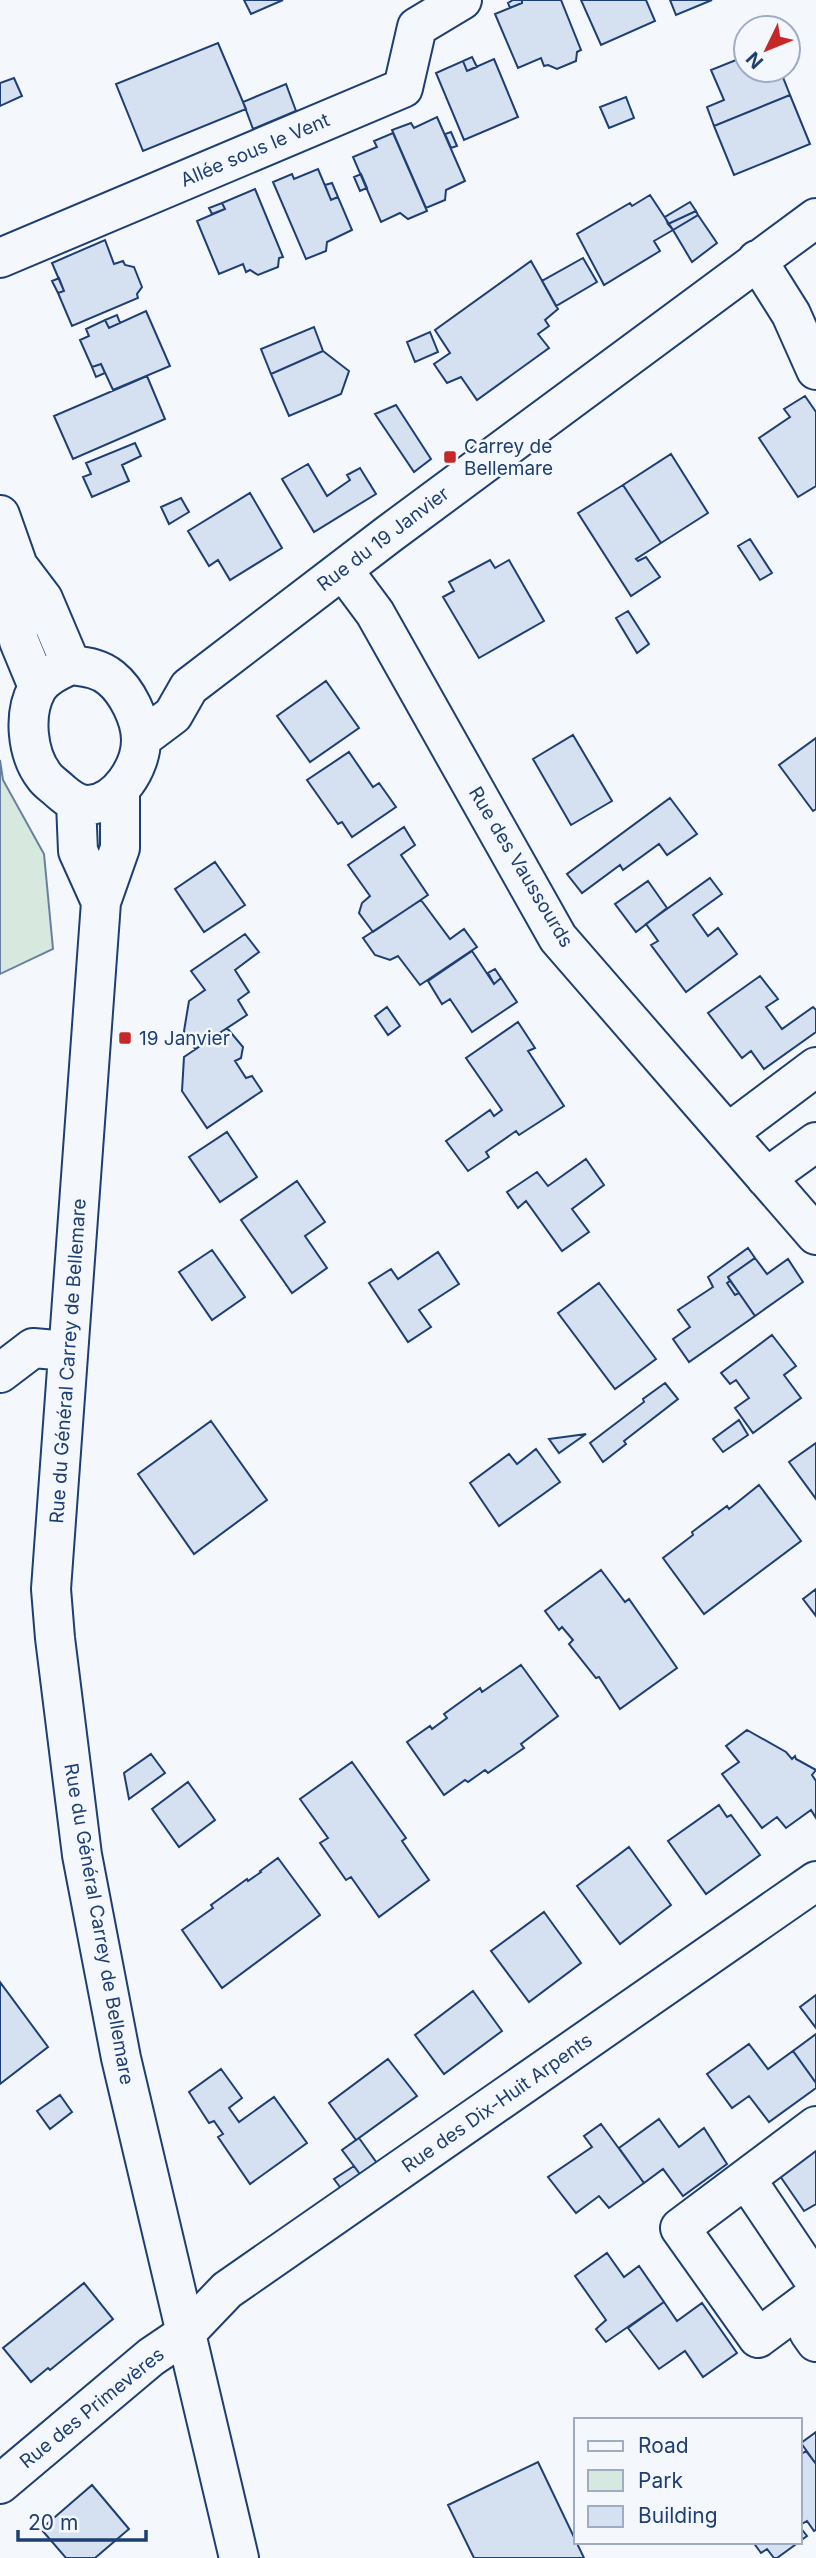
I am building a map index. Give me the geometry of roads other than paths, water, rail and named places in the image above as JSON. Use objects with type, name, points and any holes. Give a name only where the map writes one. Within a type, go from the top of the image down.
[{"type":"street","name":"Allée sous le Vent","points":[[0,258],[403,88],[417,27],[462,0]]},
{"type":"street","name":"Rue du 19 Janvier","points":[[141,739],[173,715],[189,687],[816,218]]},
{"type":"street","points":[[757,260],[791,314],[816,370]]},
{"type":"street","points":[[0,515],[18,566],[43,600],[71,665]]},
{"type":"street","points":[[18,566],[13,611],[19,641],[38,687]]},
{"type":"street","name":"Rue des Vaussourds","points":[[343,570],[375,613],[558,938],[816,1235]]},
{"type":"street","points":[[71,665],[95,668],[112,678],[127,698],[136,717],[141,739],[137,760],[120,790],[107,800],[89,805],[76,803],[44,776],[32,749],[30,706],[38,687],[54,672],[71,665]]},
{"type":"street","points":[[127,698],[156,686],[189,687]]},
{"type":"street","name":"Rue du Général Carrey de Bellemare","points":[[120,790],[120,848],[101,902],[51,1589],[66,1741],[82,1855],[121,2058],[240,2558]]},
{"type":"street","name":"Rue du Général Carrey de Bellemare","points":[[76,803],[78,851],[101,902]]},
{"type":"street","points":[[728,1133],[816,1067]]},
{"type":"street","points":[[766,1178],[816,1142]]},
{"type":"street","points":[[0,1373],[33,1348],[68,1351]]},
{"type":"street","name":"Rue des Dix-Huit Arpents","points":[[185,2334],[228,2290],[816,1881]]},
{"type":"street","points":[[816,2126],[680,2228],[758,2338],[816,2295]]},
{"type":"street","points":[[746,2179],[816,2283]]},
{"type":"street","points":[[816,2327],[809,2332],[816,2342]]},
{"type":"street","name":"Rue des Primevères","points":[[0,2484],[151,2357],[185,2334]]},
{"type":"place","name":"Carrey de Bellemare","points":[[450,457]]},
{"type":"place","name":"19 Janvier","points":[[125,1038]]}]
